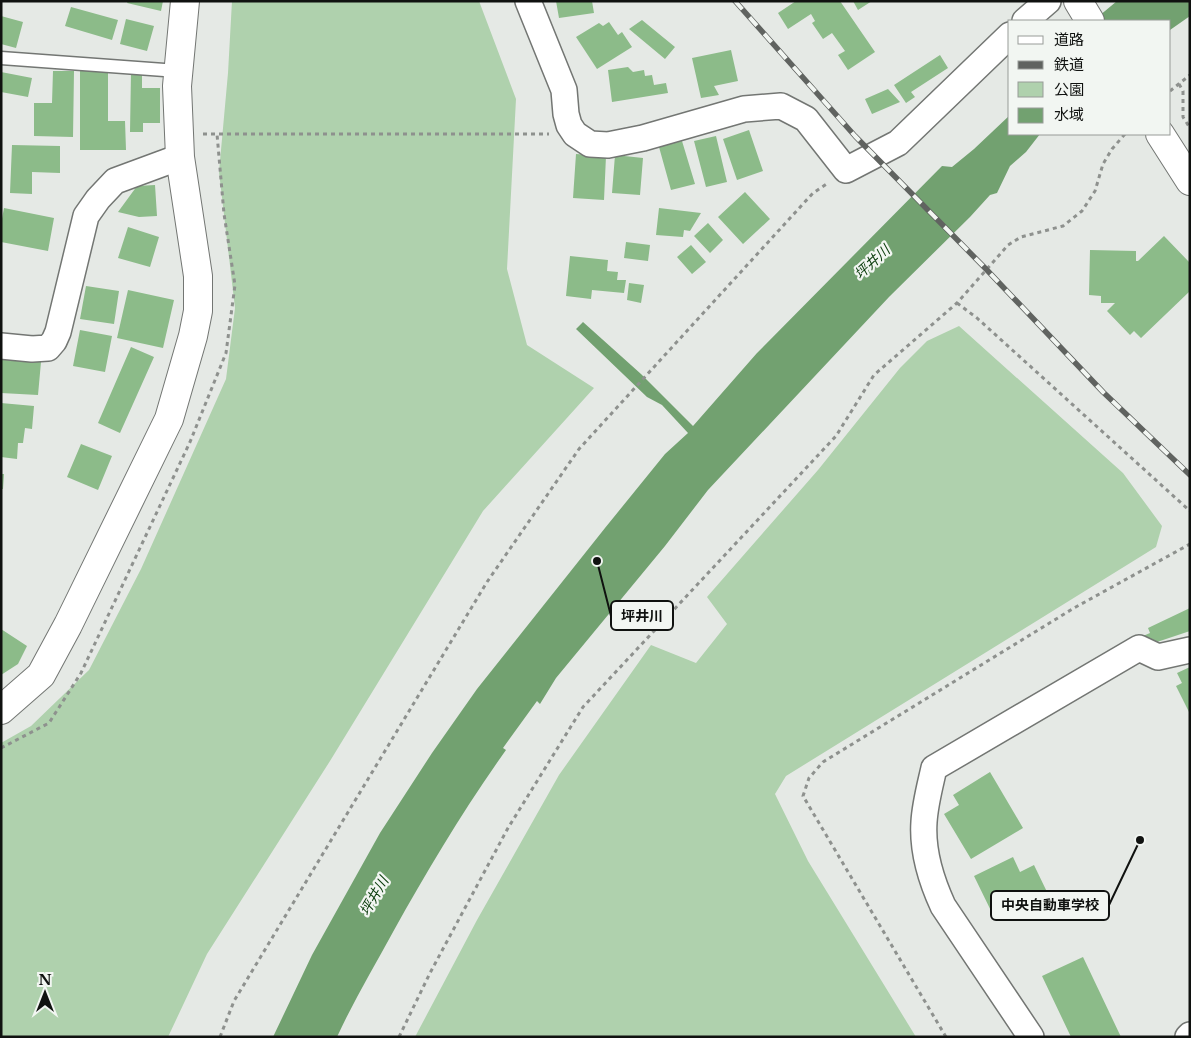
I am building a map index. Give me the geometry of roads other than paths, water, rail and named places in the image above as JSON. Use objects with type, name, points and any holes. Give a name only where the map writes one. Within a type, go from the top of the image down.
[{"type":"street","points":[[1,710],[42,675],[68,625],[169,420],[193,336],[198,311],[198,276],[180,145],[177,86],[185,1]]},
{"type":"street","points":[[528,1],[564,90],[569,125],[575,134],[590,144],[608,145],[643,138],[744,109],[782,106],[806,119],[846,170],[898,143],[1008,37]]},
{"type":"street","points":[[1026,20],[1048,1]]},
{"type":"street","points":[[1078,1],[1089,20]]},
{"type":"street","points":[[1161,135],[1190,181]]},
{"type":"street","points":[[1,346],[32,349],[48,348],[58,332],[86,216],[98,199],[115,181],[180,145]]},
{"type":"street","points":[[1031,1037],[943,906],[934,887],[928,865],[924,822],[934,768],[1139,648],[1158,657],[1190,650]]},
{"type":"lane","points":[[1,58],[178,71]]},
{"type":"water","points":[[1117,1],[1190,1],[1190,16],[1171,29],[1171,20],[1094,20]]},
{"type":"water","points":[[1008,117],[1008,135],[1039,135],[1026,152],[1010,166],[997,193],[990,195],[889,297],[708,490],[665,546],[556,678],[540,704],[537,701],[503,748],[506,750],[433,862],[364,984],[337,1037],[273,1037],[312,955],[380,833],[432,753],[477,689],[605,528],[665,454],[688,433],[662,405],[647,397],[576,329],[583,322],[641,374],[693,426],[757,353],[942,166],[952,167]]},
{"type":"railway","points":[[735,1],[855,136],[986,269],[1103,392],[1190,475]]},
{"type":"place","name":"坪井川","points":[[597,561]]},
{"type":"place","name":"中央自動車学校","points":[[1140,840]]}]
